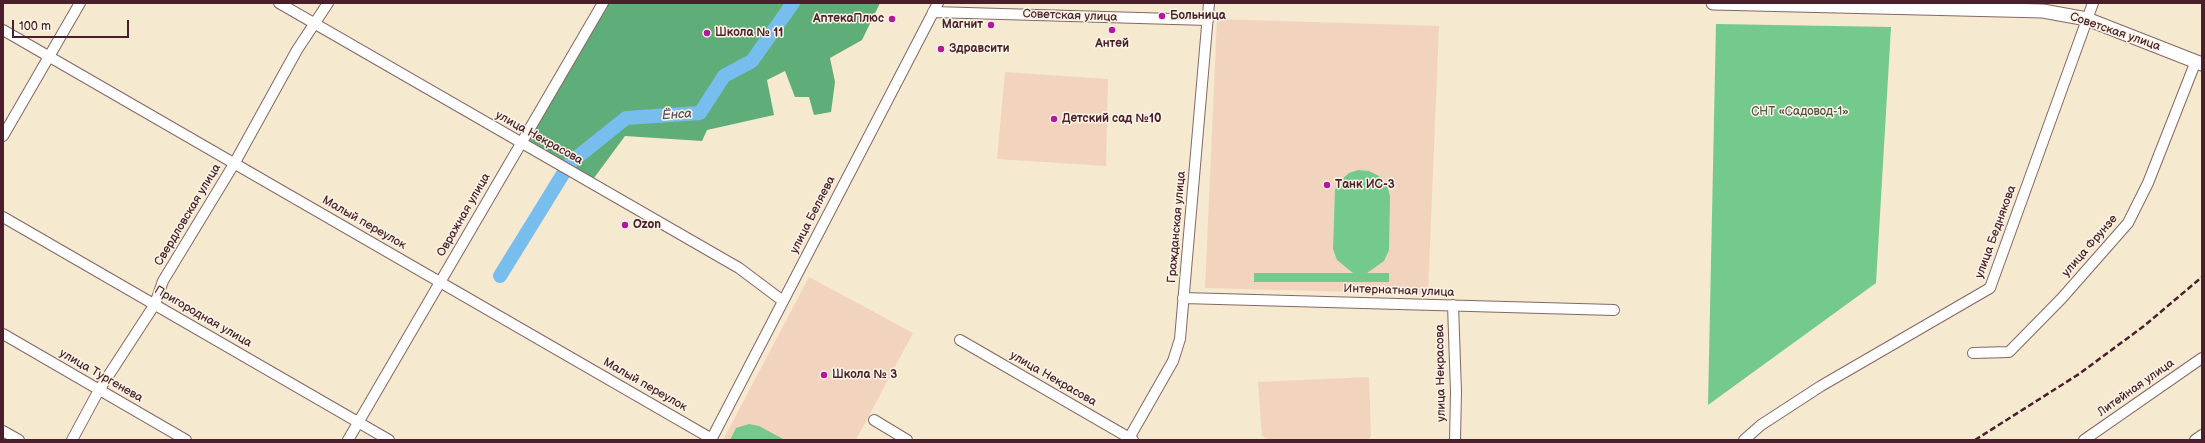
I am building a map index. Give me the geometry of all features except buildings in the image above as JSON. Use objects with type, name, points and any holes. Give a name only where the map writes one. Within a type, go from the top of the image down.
[{"type":"main road","name":"Советская улица","points":[[1713,3],[2043,11],[2087,19],[2199,62]]},
{"type":"street","points":[[3,136],[80,3]]},
{"type":"street","name":"улица Некрасова","points":[[279,3],[739,268],[783,301]]},
{"type":"street","name":"Свердловская улица","points":[[72,440],[100,390],[154,304],[163,281],[234,164],[297,50],[328,3]]},
{"type":"street","name":"Овражная улица","points":[[348,440],[603,3]]},
{"type":"street","name":"улица Беляева","points":[[712,439],[938,3]]},
{"type":"street","name":"Гражданская улица","points":[[1130,439],[1173,361],[1180,339],[1209,3]]},
{"type":"street","name":"улица Беднякова","points":[[1744,440],[1761,425],[1821,386],[1990,288],[2093,3]]},
{"type":"street","name":"Советская улица","points":[[933,12],[1208,20]]},
{"type":"street","name":"Малый переулок","points":[[3,30],[712,439]]},
{"type":"street","name":"улица Фрунзе","points":[[1973,353],[2009,352],[2062,298],[2128,223],[2148,183],[2199,62]]},
{"type":"street","name":"Пригородная улица","points":[[3,217],[359,421],[389,440]]},
{"type":"street","name":"Интернатная улица","points":[[1183,298],[1614,310]]},
{"type":"street","name":"улица Некрасова","points":[[1453,305],[1456,392],[1454,440]]},
{"type":"street","name":"улица Тургенева","points":[[3,334],[186,440]]},
{"type":"street","name":"улица Некрасова","points":[[960,340],[1130,439]]},
{"type":"street","name":"Литейная улица","points":[[2084,440],[2202,358]]},
{"type":"street","points":[[874,420],[907,440]]},
{"type":"street","points":[[3,431],[19,440]]},
{"type":"street","points":[[2195,440],[2202,435]]},
{"type":"shaded area","points":[[1217,19],[1439,26],[1428,294],[1205,288]]},
{"type":"shaded area","name":"Детский сад №10","points":[[1005,72],[1108,79],[1106,166],[997,159]]},
{"type":"shaded area","name":"Школа № 3","points":[[809,277],[913,333],[856,440],[723,440]]},
{"type":"shaded area","points":[[1369,377],[1371,436],[1369,440],[1269,440],[1262,436],[1258,382]]},
{"type":"green space","points":[[603,3],[880,3],[862,40],[830,58],[835,82],[831,112],[814,115],[809,97],[795,97],[785,71],[767,80],[774,115],[707,130],[702,141],[625,136],[591,182],[521,143]]},
{"type":"green space","name":"СНТ «Садовод-1»","points":[[1716,24],[1891,27],[1876,283],[1708,405]]},
{"type":"green space","points":[[1358,170],[1369,171],[1379,176],[1387,185],[1390,196],[1389,250],[1384,261],[1367,273],[1389,273],[1389,282],[1254,282],[1254,273],[1353,273],[1337,260],[1333,249],[1335,190],[1339,182],[1349,173]]},
{"type":"green space","points":[[749,424],[759,426],[785,440],[730,440],[736,428]]},
{"type":"waterway","name":"Ёнса","points":[[570,163],[626,118],[700,113],[724,76],[752,61],[793,3]]},
{"type":"waterway","name":"Ёнса","points":[[500,276],[563,174]]},
{"type":"railway","points":[[1975,440],[2079,374],[2144,326],[2202,277]]},
{"type":"place","name":"Больница","points":[[1162,16]]},
{"type":"place","name":"АптекаПлюс","points":[[892,19]]},
{"type":"place","name":"Магнит","points":[[991,25]]},
{"type":"place","name":"Антей","points":[[1112,30]]},
{"type":"place","name":"Школа № 11","points":[[707,33]]},
{"type":"place","name":"Здравсити","points":[[941,49]]},
{"type":"place","name":"Детский сад №10","points":[[1054,119]]},
{"type":"place","name":"Танк ИС-3","points":[[1327,185]]},
{"type":"place","name":"Ozon","points":[[625,225]]},
{"type":"place","name":"Школа № 3","points":[[824,375]]}]
